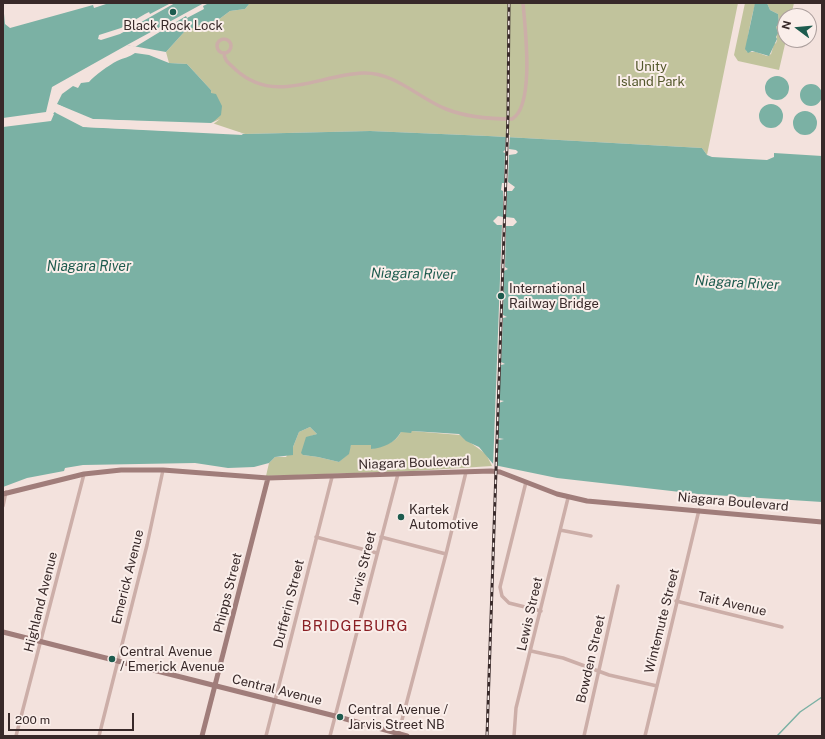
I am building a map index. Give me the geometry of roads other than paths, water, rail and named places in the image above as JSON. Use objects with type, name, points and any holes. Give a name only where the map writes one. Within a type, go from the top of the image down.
[{"type":"main road","name":"Niagara Boulevard","points":[[4,493],[84,474],[121,470],[163,470],[268,478],[500,472],[568,498],[587,501],[822,522]]},
{"type":"main road","name":"Phipps Street","points":[[202,736],[268,478]]},
{"type":"main road","name":"Central Avenue","points":[[3,632],[275,700],[398,735],[407,736]]},
{"type":"street","points":[[224,53],[228,52],[232,46],[229,40],[224,39],[220,40],[217,44],[219,51],[224,53],[226,61],[241,75],[265,85],[287,88],[346,74],[371,73],[385,77],[410,88],[446,109],[481,117],[512,120],[521,111],[527,70],[523,3]]},
{"type":"street","name":"Emerick Avenue","points":[[100,736],[147,544],[163,470]]},
{"type":"street","points":[[398,735],[466,472]]},
{"type":"street","name":"Highland Avenue","points":[[16,736],[84,474]]},
{"type":"street","name":"Jarvis Street","points":[[330,736],[398,474]]},
{"type":"street","name":"Dufferin Street","points":[[266,736],[332,477]]},
{"type":"street","points":[[526,482],[500,587],[502,596],[509,603],[541,611]]},
{"type":"street","points":[[3,506],[4,493]]},
{"type":"street","name":"Lewis Street","points":[[514,736],[516,708],[568,498]]},
{"type":"street","name":"Wintemute Street","points":[[645,736],[698,510]]},
{"type":"street","points":[[560,530],[591,536]]},
{"type":"street","points":[[316,537],[377,553]]},
{"type":"street","points":[[381,537],[446,554]]},
{"type":"street","name":"Bowden Street","points":[[584,736],[618,586]]},
{"type":"street","name":"Tait Avenue","points":[[676,601],[782,626]]},
{"type":"street","points":[[531,651],[567,660],[599,672],[656,686]]},
{"type":"water","points":[[3,3],[5,24],[10,28],[93,5],[94,8],[109,3],[250,3],[245,9],[230,11],[218,20],[208,22],[185,31],[166,52],[127,45],[52,87],[46,112],[3,118]]},
{"type":"water","points":[[755,3],[767,3],[770,10],[777,14],[777,39],[769,56],[752,51],[748,53],[745,49]]},
{"type":"water","points":[[135,53],[149,55],[169,63],[187,64],[211,90],[211,93],[216,94],[222,106],[221,115],[212,123],[93,119],[57,104],[62,94],[73,86],[78,88],[81,83],[89,82],[106,68]]},
{"type":"water","points":[[777,76],[785,80],[789,88],[785,96],[777,100],[769,96],[765,88],[769,80]]},
{"type":"water","points":[[807,84],[815,84],[822,91],[822,99],[815,106],[807,106],[800,99],[800,91]]},
{"type":"water","points":[[771,104],[779,108],[783,116],[779,124],[771,128],[763,124],[759,116],[763,108]]},
{"type":"water","name":"Niagara River","points":[[56,111],[86,127],[245,134],[370,131],[702,148],[707,155],[712,157],[767,160],[774,157],[774,153],[822,156],[822,502],[698,494],[557,478],[494,465],[479,447],[466,441],[459,434],[412,431],[411,433],[401,432],[392,442],[380,447],[371,449],[371,445],[351,445],[349,454],[339,462],[303,455],[301,453],[306,437],[317,434],[310,427],[299,432],[293,447],[293,455],[275,457],[269,463],[254,467],[228,468],[195,463],[83,465],[65,468],[64,471],[27,478],[3,487],[3,124],[49,117]]},
{"type":"water","points":[[805,111],[813,115],[817,123],[813,131],[805,135],[797,131],[793,123],[797,115]]},
{"type":"waterway","points":[[777,736],[800,712],[822,697]]},
{"type":"railway","points":[[487,736],[508,115],[509,3]]},
{"type":"place","name":"Black Rock Lock","points":[[173,12]]},
{"type":"place","name":"International Railway Bridge","points":[[501,296]]},
{"type":"place","name":"Kartek Automotive","points":[[401,517]]},
{"type":"place","name":"Central Avenue / Emerick Avenue","points":[[112,659]]},
{"type":"place","name":"Central Avenue / Jarvis Street NB","points":[[340,717]]},
{"type":"district","name":"BRIDGEBURG","points":[[355,626]]},
{"type":"park label","name":"Unity Island Park","points":[[651,74]]}]
